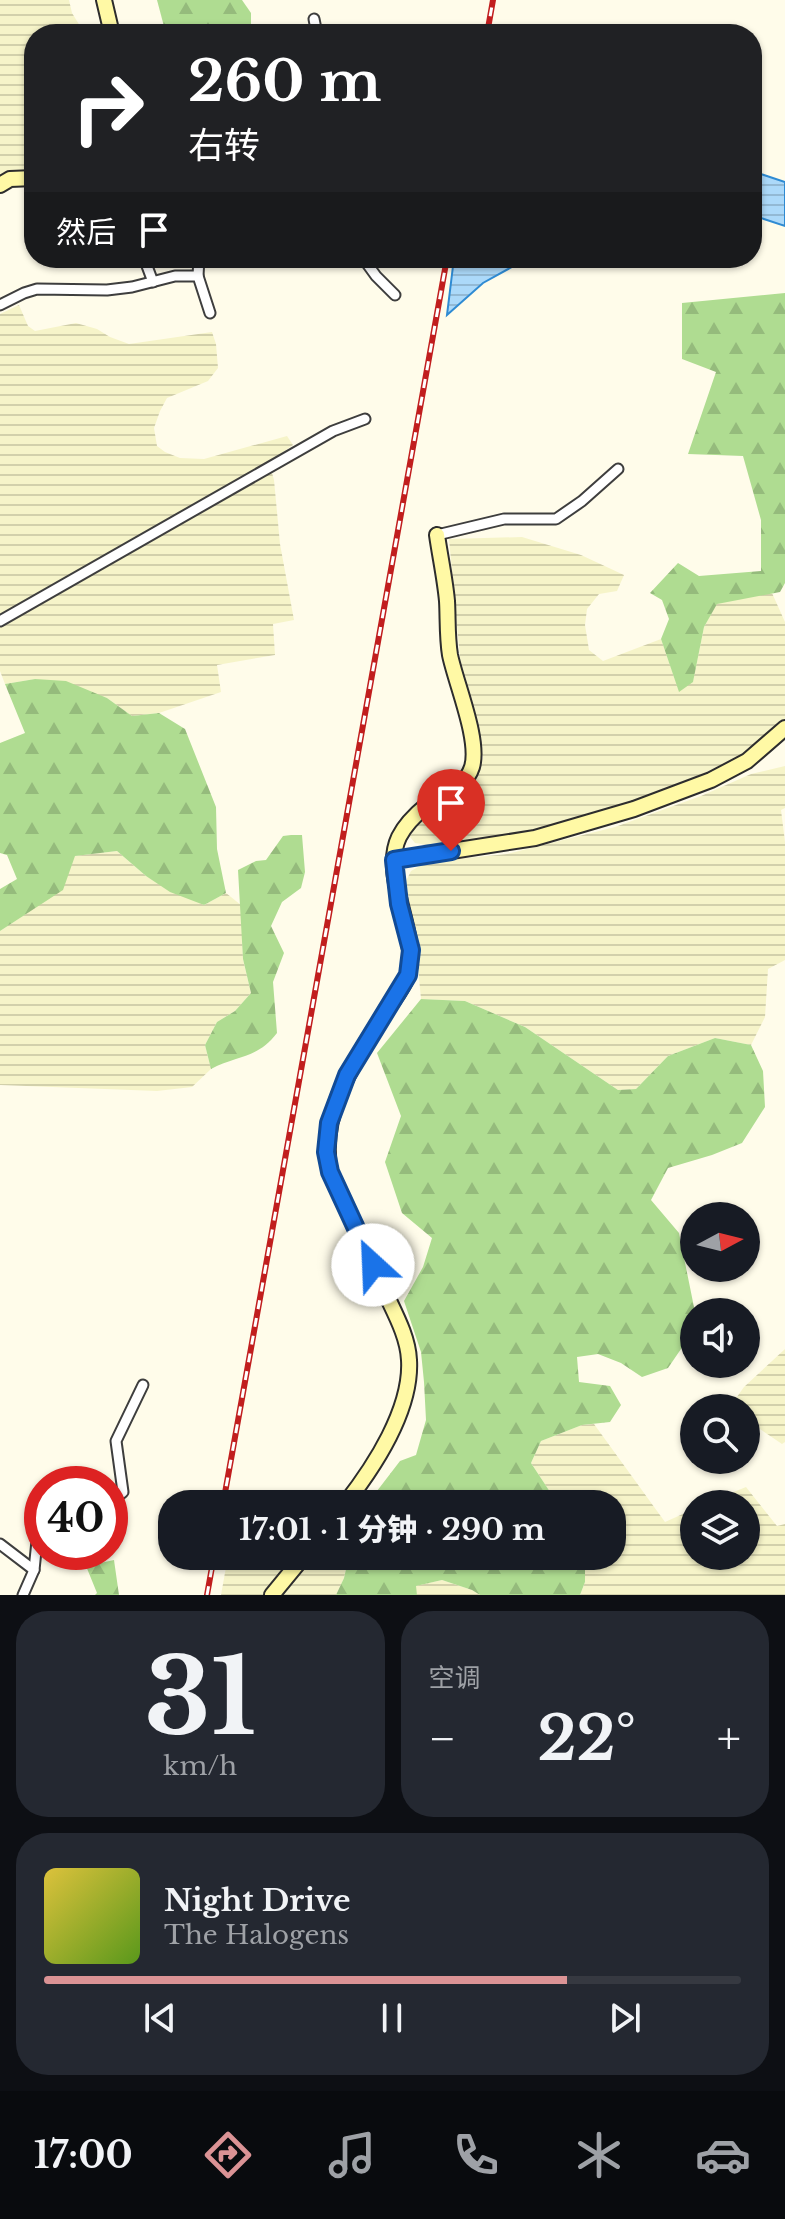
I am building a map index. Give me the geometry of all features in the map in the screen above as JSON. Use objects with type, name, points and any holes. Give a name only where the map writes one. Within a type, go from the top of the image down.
[{"type":"street","points":[[104,0],[110,24]]},
{"type":"street","points":[[314,19],[315,24]]},
{"type":"street","points":[[0,185],[10,179],[24,178]]},
{"type":"street","points":[[148,268],[153,282]]},
{"type":"street","points":[[198,268],[198,276],[210,313]]},
{"type":"street","points":[[370,268],[395,295]]},
{"type":"street","points":[[0,305],[37,289],[107,290],[175,276],[198,276]]},
{"type":"street","points":[[0,621],[333,431],[365,419]]},
{"type":"street","points":[[356,1490],[395,1424],[407,1385],[409,1359],[402,1330],[330,1172],[326,1152],[329,1123],[347,1075],[408,975],[411,950],[399,904],[394,860],[397,840],[428,804],[460,786],[472,766],[473,748],[450,654],[447,597],[437,535],[504,519],[556,519],[618,469]]},
{"type":"street","points":[[394,860],[535,838],[634,809],[711,780],[747,761],[785,728]]},
{"type":"street","points":[[119,1466],[116,1441],[143,1385]]},
{"type":"street","points":[[0,1544],[24,1562]]},
{"type":"street","points":[[23,1595],[34,1570]]},
{"type":"street","points":[[272,1595],[293,1570]]},
{"type":"shaded area","points":[[0,0],[69,0],[79,24],[24,24],[24,170],[0,177]]},
{"type":"shaded area","points":[[19,305],[28,326],[35,331],[76,323],[129,344],[212,332],[218,368],[208,381],[167,398],[160,411],[154,428],[157,446],[165,452],[180,458],[204,459],[287,436],[293,445],[269,462],[294,620],[273,624],[275,655],[217,665],[221,692],[159,713],[132,716],[107,698],[35,679],[5,684],[0,671],[0,314]]},
{"type":"shaded area","points":[[522,537],[581,555],[624,575],[617,591],[599,594],[587,609],[585,625],[589,650],[603,661],[661,639],[679,691],[693,681],[704,627],[717,603],[772,593],[785,622],[785,719],[739,757],[652,797],[536,831],[434,846],[415,843],[410,837],[411,829],[473,781],[483,758],[461,669],[449,539]]},
{"type":"shaded area","points":[[785,766],[785,808],[781,810],[785,842],[785,960],[768,969],[765,1017],[751,1045],[715,1038],[668,1056],[636,1089],[618,1090],[525,1027],[465,1001],[421,999],[406,881],[411,871],[427,862],[507,854],[615,827],[751,774]]},
{"type":"shaded area","points":[[117,851],[146,876],[204,905],[226,893],[241,905],[243,959],[251,993],[235,1011],[217,1022],[205,1045],[211,1069],[192,1087],[157,1091],[0,1085],[0,931],[27,913],[74,856]]},
{"type":"shaded area","points":[[785,1349],[785,1442],[782,1444],[760,1429],[760,1394],[739,1394],[754,1378],[760,1378],[760,1372]]},
{"type":"shaded area","points":[[594,1424],[665,1522],[680,1515],[680,1570],[760,1570],[760,1505],[777,1526],[785,1524],[785,1595],[580,1595],[585,1570],[626,1570],[626,1490],[549,1490],[531,1463],[541,1441],[582,1425]]},
{"type":"shaded area","points":[[225,1570],[346,1570],[336,1595],[221,1595]]},
{"type":"shaded area","points":[[442,1580],[480,1595],[417,1595],[415,1586]]},
{"type":"green space","points":[[157,0],[242,0],[251,13],[251,24],[163,24]]},
{"type":"green space","points":[[785,293],[785,583],[780,592],[717,604],[704,627],[693,682],[679,692],[661,639],[669,619],[662,600],[650,593],[678,563],[699,576],[761,571],[761,520],[743,456],[688,454],[716,372],[682,359],[682,303]]},
{"type":"green space","points":[[35,679],[66,681],[107,698],[132,716],[159,713],[185,729],[216,807],[217,849],[226,893],[204,905],[170,892],[117,851],[75,856],[63,890],[0,931],[0,889],[17,879],[7,855],[0,853],[0,743],[25,733],[5,684]]},
{"type":"green space","points":[[302,835],[305,872],[301,888],[282,902],[271,926],[284,953],[273,982],[277,1033],[262,1048],[211,1069],[205,1045],[217,1022],[235,1011],[251,993],[243,959],[238,870],[256,861],[266,860],[283,836]]},
{"type":"green space","points":[[421,999],[465,1001],[525,1027],[618,1090],[636,1089],[668,1056],[715,1038],[751,1045],[763,1071],[765,1107],[742,1143],[668,1168],[651,1200],[679,1233],[680,1282],[689,1282],[692,1298],[680,1298],[680,1350],[668,1368],[642,1377],[621,1363],[598,1354],[577,1357],[579,1382],[610,1386],[621,1405],[610,1422],[582,1425],[541,1441],[531,1463],[549,1490],[378,1490],[400,1461],[416,1455],[426,1420],[421,1352],[404,1301],[423,1267],[432,1238],[402,1213],[385,1162],[401,1116],[377,1053]]},
{"type":"green space","points":[[88,1570],[115,1570],[119,1595],[95,1595],[97,1593]]},
{"type":"green space","points":[[346,1570],[585,1570],[580,1595],[480,1595],[442,1580],[416,1586],[417,1595],[336,1595]]},
{"type":"water","points":[[762,174],[785,182],[785,226],[762,218]]},
{"type":"water","points":[[453,268],[510,268],[483,283],[447,315]]},
{"type":"railway","points":[[489,24],[493,0]]},
{"type":"railway","points":[[226,1490],[445,268]]},
{"type":"railway","points":[[207,1595],[211,1570]]},
{"type":"route","points":[[373,1265],[330,1172],[326,1152],[329,1123],[347,1075],[408,975],[411,950],[399,904],[394,860],[451,851]]}]
